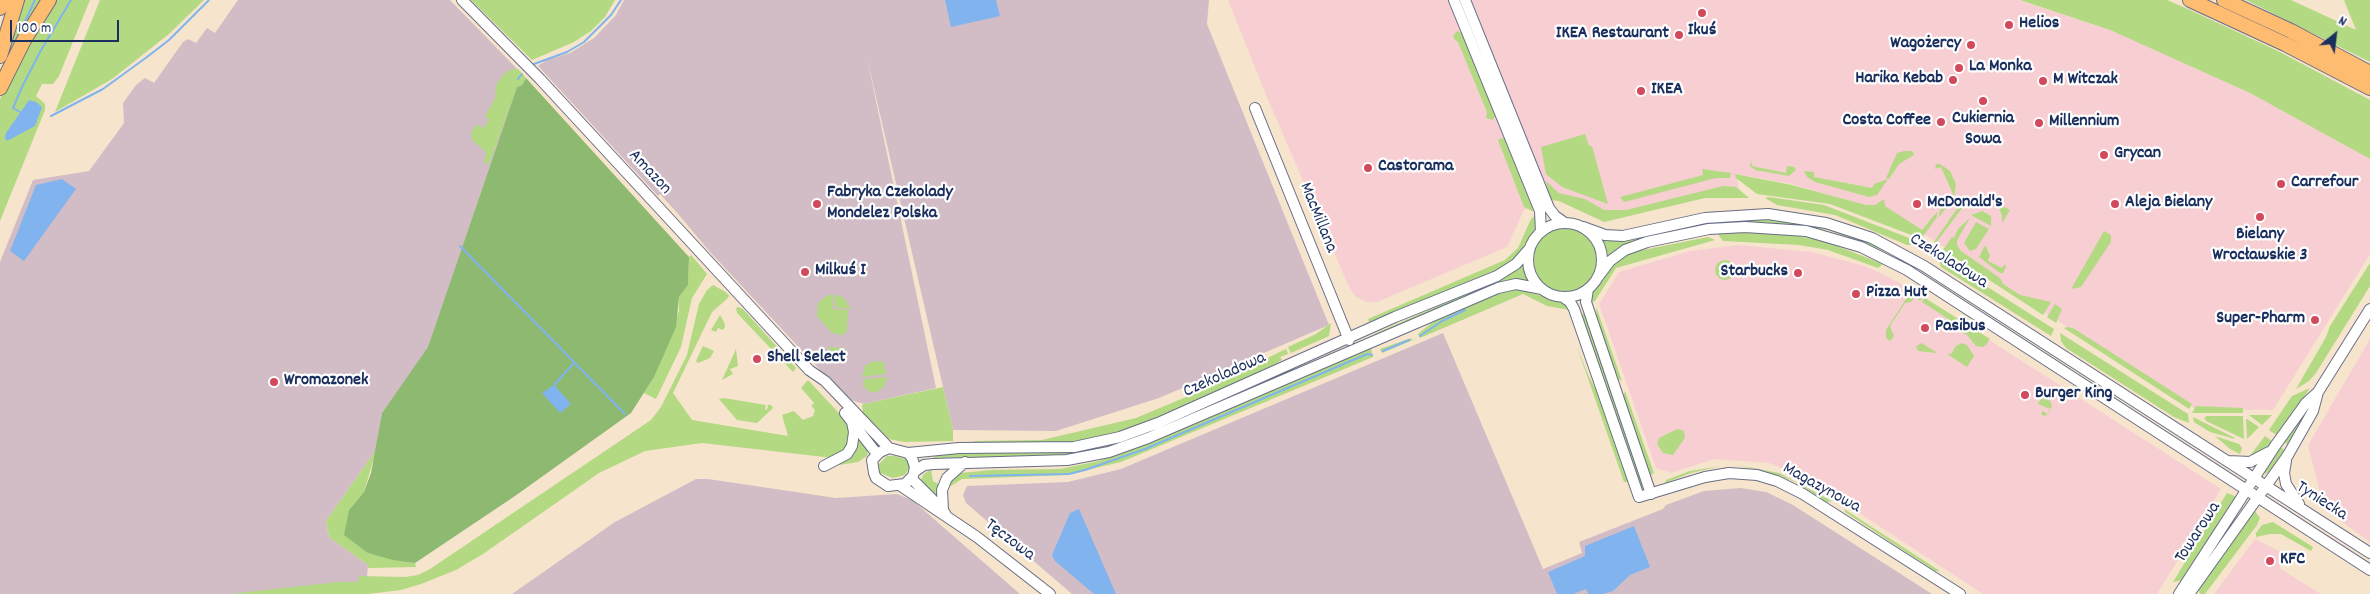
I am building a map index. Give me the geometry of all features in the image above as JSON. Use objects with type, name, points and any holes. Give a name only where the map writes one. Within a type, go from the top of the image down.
[{"type":"highway","points":[[0,8],[3,0]]},
{"type":"highway","points":[[0,56],[17,0]]},
{"type":"highway","points":[[0,88],[21,45],[49,0]]},
{"type":"highway","points":[[2190,0],[2285,44],[2370,88]]},
{"type":"highway","points":[[2224,0],[2291,31],[2370,73]]},
{"type":"street","name":"Amazon","points":[[462,0],[540,79],[809,370],[825,382],[889,448]]},
{"type":"street","points":[[1454,0],[1468,21],[1507,118],[1540,211],[1541,232]]},
{"type":"street","points":[[1465,0],[1468,21]]},
{"type":"street","name":"MacMillana","points":[[1256,108],[1348,340]]},
{"type":"street","points":[[1507,118],[1549,208],[1555,216],[1565,223],[1582,227],[1595,239],[1600,249],[1602,260],[1598,277],[1588,289],[1576,295],[1563,297],[1552,295],[1542,289],[1529,270],[1530,248],[1541,232],[1550,226],[1565,223]]},
{"type":"street","name":"Czekoladowa","points":[[1582,227],[1606,235],[1623,236],[1705,218],[1768,214],[1813,220],[1854,230],[1894,248],[1924,266],[2254,478]]},
{"type":"street","name":"Czekoladowa","points":[[1598,277],[1610,261],[1625,250],[1647,242],[1709,229],[1769,228],[1806,231],[1848,242],[1907,270],[2258,498]]},
{"type":"street","name":"Czekoladowa","points":[[908,452],[959,448],[1074,447],[1120,437],[1158,423],[1508,270],[1530,248]]},
{"type":"street","name":"Czekoladowa","points":[[913,475],[928,464],[1067,460],[1123,448],[1498,288],[1516,284],[1542,289]]},
{"type":"street","points":[[1588,289],[1586,302],[1651,494]]},
{"type":"street","name":"Magazynowa","points":[[1563,297],[1570,302],[1574,309],[1639,497],[1705,477],[1729,473],[1757,475],[1777,481],[1803,494],[1960,594]]},
{"type":"street","points":[[2258,498],[2288,455],[2312,410],[2318,392],[2370,309]]},
{"type":"street","name":"Amazon","points":[[809,370],[816,383],[852,422],[877,454]]},
{"type":"street","points":[[2246,490],[2306,403],[2318,392]]},
{"type":"street","points":[[824,466],[847,454],[852,446],[854,432],[852,422]]},
{"type":"street","points":[[2227,461],[2250,462],[2261,458],[2275,446]]},
{"type":"street","points":[[913,475],[901,486],[888,486],[876,478],[872,460],[877,454],[889,448],[908,452],[913,460],[913,475],[944,513]]},
{"type":"street","points":[[2288,455],[2284,473],[2286,484],[2305,511]]},
{"type":"street","points":[[944,513],[942,490],[944,485],[965,462]]},
{"type":"street","name":"Tyniecka","points":[[2254,478],[2370,553]]},
{"type":"street","name":"Tęczowa","points":[[901,486],[944,513],[1050,594]]},
{"type":"street","name":"Towarowa","points":[[2178,594],[2246,490]]},
{"type":"street","name":"Towarowa","points":[[2189,594],[2258,498]]},
{"type":"street","name":"Tyniecka","points":[[2258,498],[2370,570]]},
{"type":"shaded area","points":[[238,0],[450,0],[526,78],[517,87],[428,348],[382,413],[376,450],[326,521],[329,537],[368,565],[366,591],[342,594],[0,594],[0,262],[33,180],[89,171],[124,123],[123,103],[136,85],[145,78],[154,83],[183,42],[188,39],[196,43],[207,28],[215,33]]},
{"type":"shaded area","points":[[624,0],[1209,0],[1207,24],[1329,325],[1159,398],[1056,431],[953,430],[867,58],[936,388],[864,404],[847,399],[710,252],[660,194],[658,196],[538,66],[547,60],[570,53],[594,38],[616,15]]},
{"type":"shaded area","name":"Aleja Bielany","points":[[1228,0],[2019,0],[2110,30],[2250,93],[2370,159],[2370,254],[2273,410],[2195,409],[1891,213],[1792,184],[1736,174],[1740,194],[1705,196],[1647,210],[1595,211],[1554,199],[1524,210],[1507,247],[1377,302],[1366,302],[1355,296],[1349,287],[1266,95]]},
{"type":"shaded area","points":[[1738,245],[1812,252],[1864,266],[1887,276],[2221,489],[2157,594],[1983,594],[1827,492],[1798,475],[1769,463],[1714,459],[1671,473],[1656,468],[1599,304],[1619,272],[1690,251]]},
{"type":"shaded area","points":[[1443,333],[1543,569],[1582,553],[1579,542],[1663,509],[1666,505],[1704,491],[1740,488],[1766,492],[1793,505],[1932,594],[1072,594],[966,503],[963,495],[967,486],[1068,482],[1121,469]]},
{"type":"shaded area","points":[[2370,339],[2370,542],[2341,521],[2321,496],[2308,445]]},
{"type":"shaded area","points":[[696,479],[708,479],[836,498],[897,494],[912,500],[1020,594],[512,594],[615,522]]},
{"type":"shaded area","points":[[2255,539],[2287,555],[2279,568],[2321,594],[2214,594]]},
{"type":"green space","points":[[24,0],[43,0],[2,71]]},
{"type":"green space","points":[[55,0],[90,0],[59,76],[53,84],[42,84],[36,96],[45,104],[45,110],[0,221],[0,99],[11,74]]},
{"type":"green space","points":[[100,0],[204,0],[169,34],[112,79],[55,112]]},
{"type":"green space","points":[[471,0],[615,0],[605,17],[591,31],[574,42],[532,60]]},
{"type":"green space","points":[[2020,0],[2167,0],[2190,10],[2280,52],[2370,100],[2370,159],[2250,93],[2110,30]]},
{"type":"green space","points":[[2246,0],[2291,0],[2356,30],[2344,0],[2370,0],[2370,62]]},
{"type":"green space","points":[[1457,31],[1464,34],[1496,115],[1493,120],[1486,118],[1487,112],[1458,42],[1453,36]]},
{"type":"green space","points":[[511,69],[518,69],[526,78],[522,85],[517,87],[489,164],[484,163],[486,152],[472,140],[471,132],[477,124],[483,128],[489,120],[485,116],[495,99],[496,85],[504,74]]},
{"type":"green space","points":[[526,78],[689,257],[688,285],[679,297],[676,327],[654,377],[631,413],[515,496],[415,563],[393,560],[368,553],[344,535],[349,510],[364,492],[371,473],[382,413],[428,347],[517,87],[522,85]]},
{"type":"green space","points":[[1585,134],[1589,146],[1592,146],[1608,204],[1562,187],[1546,174],[1541,147]]},
{"type":"green space","points":[[1505,137],[1535,210],[1532,211],[1524,207],[1498,140]]},
{"type":"green space","points":[[1912,151],[1914,155],[1899,164],[1889,179],[1886,178],[1897,153]]},
{"type":"green space","points":[[1751,160],[1752,166],[1786,173],[1787,166],[1794,167],[1796,170],[1789,176],[1755,170],[1750,166]]},
{"type":"green space","points":[[1936,164],[1940,164],[1950,171],[1956,184],[1954,197],[1939,217],[1945,199],[1953,194],[1941,167],[1935,169]]},
{"type":"green space","points":[[1702,169],[1731,173],[1730,178],[1716,178],[1624,202],[1620,197],[1703,175]]},
{"type":"green space","points":[[1804,171],[1814,172],[1814,177],[1872,188],[1874,184],[1888,179],[1877,195],[1869,197],[1815,182],[1807,177]]},
{"type":"green space","points":[[1735,174],[1792,185],[1866,205],[1875,205],[1884,199],[1885,206],[1922,230],[1937,212],[1937,217],[1924,235],[1919,238],[1830,204],[1757,194],[1736,178]]},
{"type":"green space","points":[[1546,181],[1559,193],[1585,199],[1604,210],[1626,210],[1723,186],[1736,187],[1749,198],[1705,198],[1604,222],[1559,201],[1550,200]]},
{"type":"green space","points":[[1765,198],[1824,205],[1917,241],[1914,245],[1907,245],[1835,215],[1777,205]]},
{"type":"green space","points":[[1990,199],[2010,210],[2002,223],[2002,215],[1998,206]]},
{"type":"green space","points":[[1966,201],[1935,244],[1934,242],[1956,210]]},
{"type":"green space","points":[[1982,211],[1991,216],[1991,226],[1971,215]]},
{"type":"green space","points":[[1537,214],[1535,229],[1518,254],[1502,268],[1369,322],[1368,319],[1505,260],[1518,248],[1531,219]]},
{"type":"green space","points":[[1739,218],[1783,220],[1833,229],[1890,251],[1889,253],[1828,230],[1766,223],[1711,224],[1665,233],[1632,241],[1617,249],[1607,259],[1601,239],[1629,240],[1700,222]]},
{"type":"green space","points":[[1970,218],[1957,240],[1957,245],[1961,251],[2000,278],[2003,284],[2020,295],[2051,302],[2043,315],[1943,250],[1952,237],[1954,238],[1958,229]]},
{"type":"green space","points":[[1976,222],[1989,229],[1976,249],[1970,251],[1964,243]]},
{"type":"green space","points":[[1565,228],[1583,234],[1591,242],[1597,260],[1591,278],[1583,286],[1565,292],[1547,286],[1539,278],[1533,260],[1539,242],[1547,234]]},
{"type":"green space","points":[[1749,231],[1787,234],[1824,241],[1883,264],[1878,268],[1828,250],[1799,245],[1723,241],[1718,234]]},
{"type":"green space","points":[[2104,231],[2111,235],[2111,242],[2081,287],[2071,289]]},
{"type":"green space","points":[[1708,237],[1715,240],[1616,268],[1595,301],[1591,303],[1592,292],[1607,272],[1628,253]]},
{"type":"green space","points":[[1985,245],[1990,255],[1988,261],[2002,268],[2005,264],[2006,267],[2003,273],[2000,273],[1979,257]]},
{"type":"green space","points":[[691,255],[707,274],[692,298],[681,347],[656,399],[644,393],[654,377],[679,311],[679,297],[688,285],[689,257]]},
{"type":"green space","points":[[1937,255],[2054,329],[2051,336],[1941,267]]},
{"type":"green space","points":[[1725,260],[1732,263],[1735,270],[1732,277],[1725,280],[1718,277],[1715,270],[1718,263]]},
{"type":"green space","points":[[1524,262],[1529,281],[1515,280],[1499,283],[1375,336],[1374,334],[1509,275]]},
{"type":"green space","points":[[2370,263],[2370,286],[2316,373],[2309,381],[2296,389],[2326,337],[2330,326]]},
{"type":"green space","points":[[713,285],[729,295],[728,298],[712,312],[673,393],[692,420],[788,436],[782,415],[794,411],[803,420],[813,416],[815,410],[811,406],[814,403],[801,388],[808,380],[850,425],[852,435],[844,452],[833,458],[702,443],[645,451],[599,473],[483,554],[456,570],[421,584],[401,590],[368,594],[229,594],[338,582],[358,582],[359,576],[405,577],[418,575],[430,569],[651,420],[661,407],[687,355],[699,304],[707,290]]},
{"type":"green space","points":[[1517,289],[1561,301],[1570,310],[1547,306],[1523,294],[1420,338],[1418,334],[1439,317],[1505,290]]},
{"type":"green space","points":[[1915,292],[1923,297],[1920,301],[1915,297],[1911,302],[1905,303],[1890,326],[1894,336],[1890,341],[1886,338],[1886,330],[1910,293],[1913,295]]},
{"type":"green space","points":[[835,294],[844,298],[851,309],[834,307]]},
{"type":"green space","points":[[828,295],[833,295],[832,309],[848,310],[847,331],[843,335],[832,333],[817,316],[818,303]]},
{"type":"green space","points":[[1925,298],[1990,339],[1986,345],[1983,347],[1976,346],[1967,335],[1952,327],[1950,320],[1922,302]]},
{"type":"green space","points":[[2055,304],[2062,309],[2056,323],[2047,317]]},
{"type":"green space","points":[[736,308],[743,309],[796,368],[793,372],[737,313]]},
{"type":"green space","points":[[1596,309],[1622,381],[1616,377],[1597,321]]},
{"type":"green space","points":[[1585,313],[1643,485],[1642,487],[1640,486],[1581,315]]},
{"type":"green space","points":[[720,315],[725,327],[723,330],[718,328],[716,332],[711,330]]},
{"type":"green space","points":[[1331,323],[1329,336],[1291,353],[1288,347],[1316,334]]},
{"type":"green space","points":[[2064,328],[2073,328],[2192,404],[2189,409]]},
{"type":"green space","points":[[2060,333],[2188,414],[2189,423],[2174,417],[2066,348],[2061,341]]},
{"type":"green space","points":[[1411,338],[1412,340],[1418,338],[1382,353],[1380,349]]},
{"type":"green space","points":[[1921,343],[1937,353],[1918,351],[1916,347]]},
{"type":"green space","points":[[1962,343],[1967,345],[1974,356],[1967,367],[1947,354],[1951,354],[1956,346]]},
{"type":"green space","points":[[703,346],[714,351],[710,358],[698,363],[696,361]]},
{"type":"green space","points":[[827,347],[845,348],[843,363]]},
{"type":"green space","points":[[1577,347],[1597,391],[1629,482],[1624,482]]},
{"type":"green space","points":[[1371,348],[1373,357],[1121,462],[1065,475],[962,479],[951,486],[947,484],[960,473],[992,470],[1060,469],[1099,461],[1163,437]]},
{"type":"green space","points":[[736,349],[738,366],[730,369],[733,374],[722,380]]},
{"type":"green space","points":[[1286,349],[1288,354],[1280,357],[1282,360],[1257,375],[1121,432],[1069,443],[963,444],[976,441],[1042,440],[1136,418],[1191,395]]},
{"type":"green space","points":[[874,361],[884,362],[886,374],[862,377],[865,366]]},
{"type":"green space","points":[[887,377],[884,387],[877,392],[870,392],[863,386],[864,379]]},
{"type":"green space","points":[[1271,379],[1155,431],[1101,449],[1052,456],[934,458],[934,454],[950,453],[1060,452],[1152,429]]},
{"type":"green space","points":[[943,387],[953,430],[953,441],[904,442],[889,439],[863,413],[862,405],[864,404]]},
{"type":"green space","points":[[2310,388],[2278,436],[2269,430],[2292,396]]},
{"type":"green space","points":[[1625,391],[1654,473],[1649,476],[1623,397]]},
{"type":"green space","points":[[2043,396],[2050,401],[2052,406],[2047,415],[2044,416],[2041,414],[2043,411],[2047,414],[2050,409],[2038,404]]},
{"type":"green space","points":[[724,398],[766,405],[765,409],[767,410],[768,405],[771,405],[773,408],[757,423],[737,420],[719,399]]},
{"type":"green space","points":[[2196,406],[2243,408],[2243,413],[2192,413]]},
{"type":"green space","points":[[2249,415],[2272,415],[2262,425]]},
{"type":"green space","points":[[2207,416],[2243,416],[2244,439],[2206,421],[2204,418]]},
{"type":"green space","points":[[2193,417],[2235,439],[2210,432],[2194,422]]},
{"type":"green space","points":[[2302,417],[2303,419],[2288,445],[2283,441]]},
{"type":"green space","points":[[2246,419],[2259,427],[2247,439]]},
{"type":"green space","points":[[1677,429],[1684,431],[1685,438],[1673,455],[1663,453],[1657,444],[1659,438]]},
{"type":"green space","points":[[858,435],[868,450],[867,456],[858,462],[839,465]]},
{"type":"green space","points":[[2215,436],[2239,444],[2242,448],[2240,454],[2230,449]]},
{"type":"green space","points":[[2265,436],[2273,442],[2266,449],[2249,457]]},
{"type":"green space","points":[[2280,447],[2286,451],[2272,471],[2265,474],[2265,470]]},
{"type":"green space","points":[[376,450],[364,492],[349,510],[368,553],[415,563],[416,567],[368,568],[368,565],[329,537],[326,521]]},
{"type":"green space","points":[[887,456],[909,460],[909,468],[905,475],[893,478],[878,472],[879,464]]},
{"type":"green space","points":[[1737,465],[1779,473],[1832,501],[1827,502],[1795,482],[1778,475]]},
{"type":"green space","points":[[1721,466],[1691,473],[1665,483],[1666,480],[1690,471]]},
{"type":"green space","points":[[931,469],[933,481],[940,485],[939,501],[920,483],[923,475]]},
{"type":"green space","points":[[2227,493],[2237,497],[2183,580],[2173,582]]},
{"type":"green space","points":[[1844,509],[1940,571],[1935,571],[1845,512]]},
{"type":"green space","points":[[2254,510],[2260,518],[2257,525],[2205,594],[2200,594],[2198,588]]},
{"type":"green space","points":[[2273,522],[2313,547],[2311,551],[2281,534],[2256,537],[2256,533],[2262,525]]},
{"type":"water","points":[[945,0],[996,0],[1000,16],[951,27]]},
{"type":"water","points":[[29,100],[36,102],[42,107],[35,126],[7,141],[5,138],[6,133]]},
{"type":"water","points":[[62,179],[76,189],[24,261],[10,251],[36,185]]},
{"type":"water","points":[[554,385],[571,404],[560,413],[542,393]]},
{"type":"water","points":[[1079,509],[1116,594],[1094,594],[1055,561],[1052,555],[1070,513]]},
{"type":"water","points":[[1634,526],[1650,567],[1630,575],[1613,591],[1603,594],[1588,594],[1586,589],[1573,594],[1557,594],[1548,572],[1585,556],[1585,546]]},
{"type":"waterway","points":[[11,51],[35,0]]},
{"type":"waterway","points":[[20,112],[13,108],[22,87],[71,0]]},
{"type":"waterway","points":[[51,116],[103,89],[147,57],[169,40],[209,0]]},
{"type":"waterway","points":[[534,64],[567,52],[584,42],[611,15],[621,0]]},
{"type":"waterway","points":[[518,79],[522,74]]},
{"type":"waterway","points":[[460,246],[625,414]]},
{"type":"waterway","points":[[1420,336],[1442,321],[1465,310]]},
{"type":"waterway","points":[[1383,351],[1409,340]]},
{"type":"waterway","points":[[970,476],[1069,474],[1085,470],[1145,449],[1367,354],[1372,355]]},
{"type":"waterway","points":[[554,385],[573,364]]},
{"type":"place","name":"Ikuś","points":[[1702,13]]},
{"type":"place","name":"Helios","points":[[2009,25]]},
{"type":"place","name":"IKEA Restaurant","points":[[1679,35]]},
{"type":"place","name":"Wagożercy","points":[[1971,45]]},
{"type":"place","name":"La Monka","points":[[1959,68]]},
{"type":"place","name":"Harika Kebab","points":[[1953,80]]},
{"type":"place","name":"M Witczak","points":[[2043,81]]},
{"type":"place","name":"IKEA","points":[[1641,91]]},
{"type":"place","name":"Cukiernia Sowa","points":[[1983,101]]},
{"type":"place","name":"Costa Coffee","points":[[1941,122]]},
{"type":"place","name":"Millennium","points":[[2039,123]]},
{"type":"place","name":"Grycan","points":[[2104,155]]},
{"type":"place","name":"Castorama","points":[[1368,168]]},
{"type":"place","name":"Carrefour","points":[[2281,184]]},
{"type":"place","name":"Fabryka Czekolady Mondelez Polska","points":[[817,204]]},
{"type":"place","name":"McDonald's","points":[[1917,204]]},
{"type":"place","name":"Aleja Bielany","points":[[2115,204]]},
{"type":"place","name":"Bielany Wrocławskie 3","points":[[2260,217]]},
{"type":"place","name":"Milkuś I","points":[[805,272]]},
{"type":"place","name":"Starbucks","points":[[1798,273]]},
{"type":"place","name":"Pizza Hut","points":[[1856,294]]},
{"type":"place","name":"Super-Pharm","points":[[2315,320]]},
{"type":"place","name":"Pasibus","points":[[1925,328]]},
{"type":"place","name":"Shell Select","points":[[757,359]]},
{"type":"place","name":"Wromazonek","points":[[274,382]]},
{"type":"place","name":"Burger King","points":[[2025,395]]},
{"type":"place","name":"KFC","points":[[2270,561]]}]
